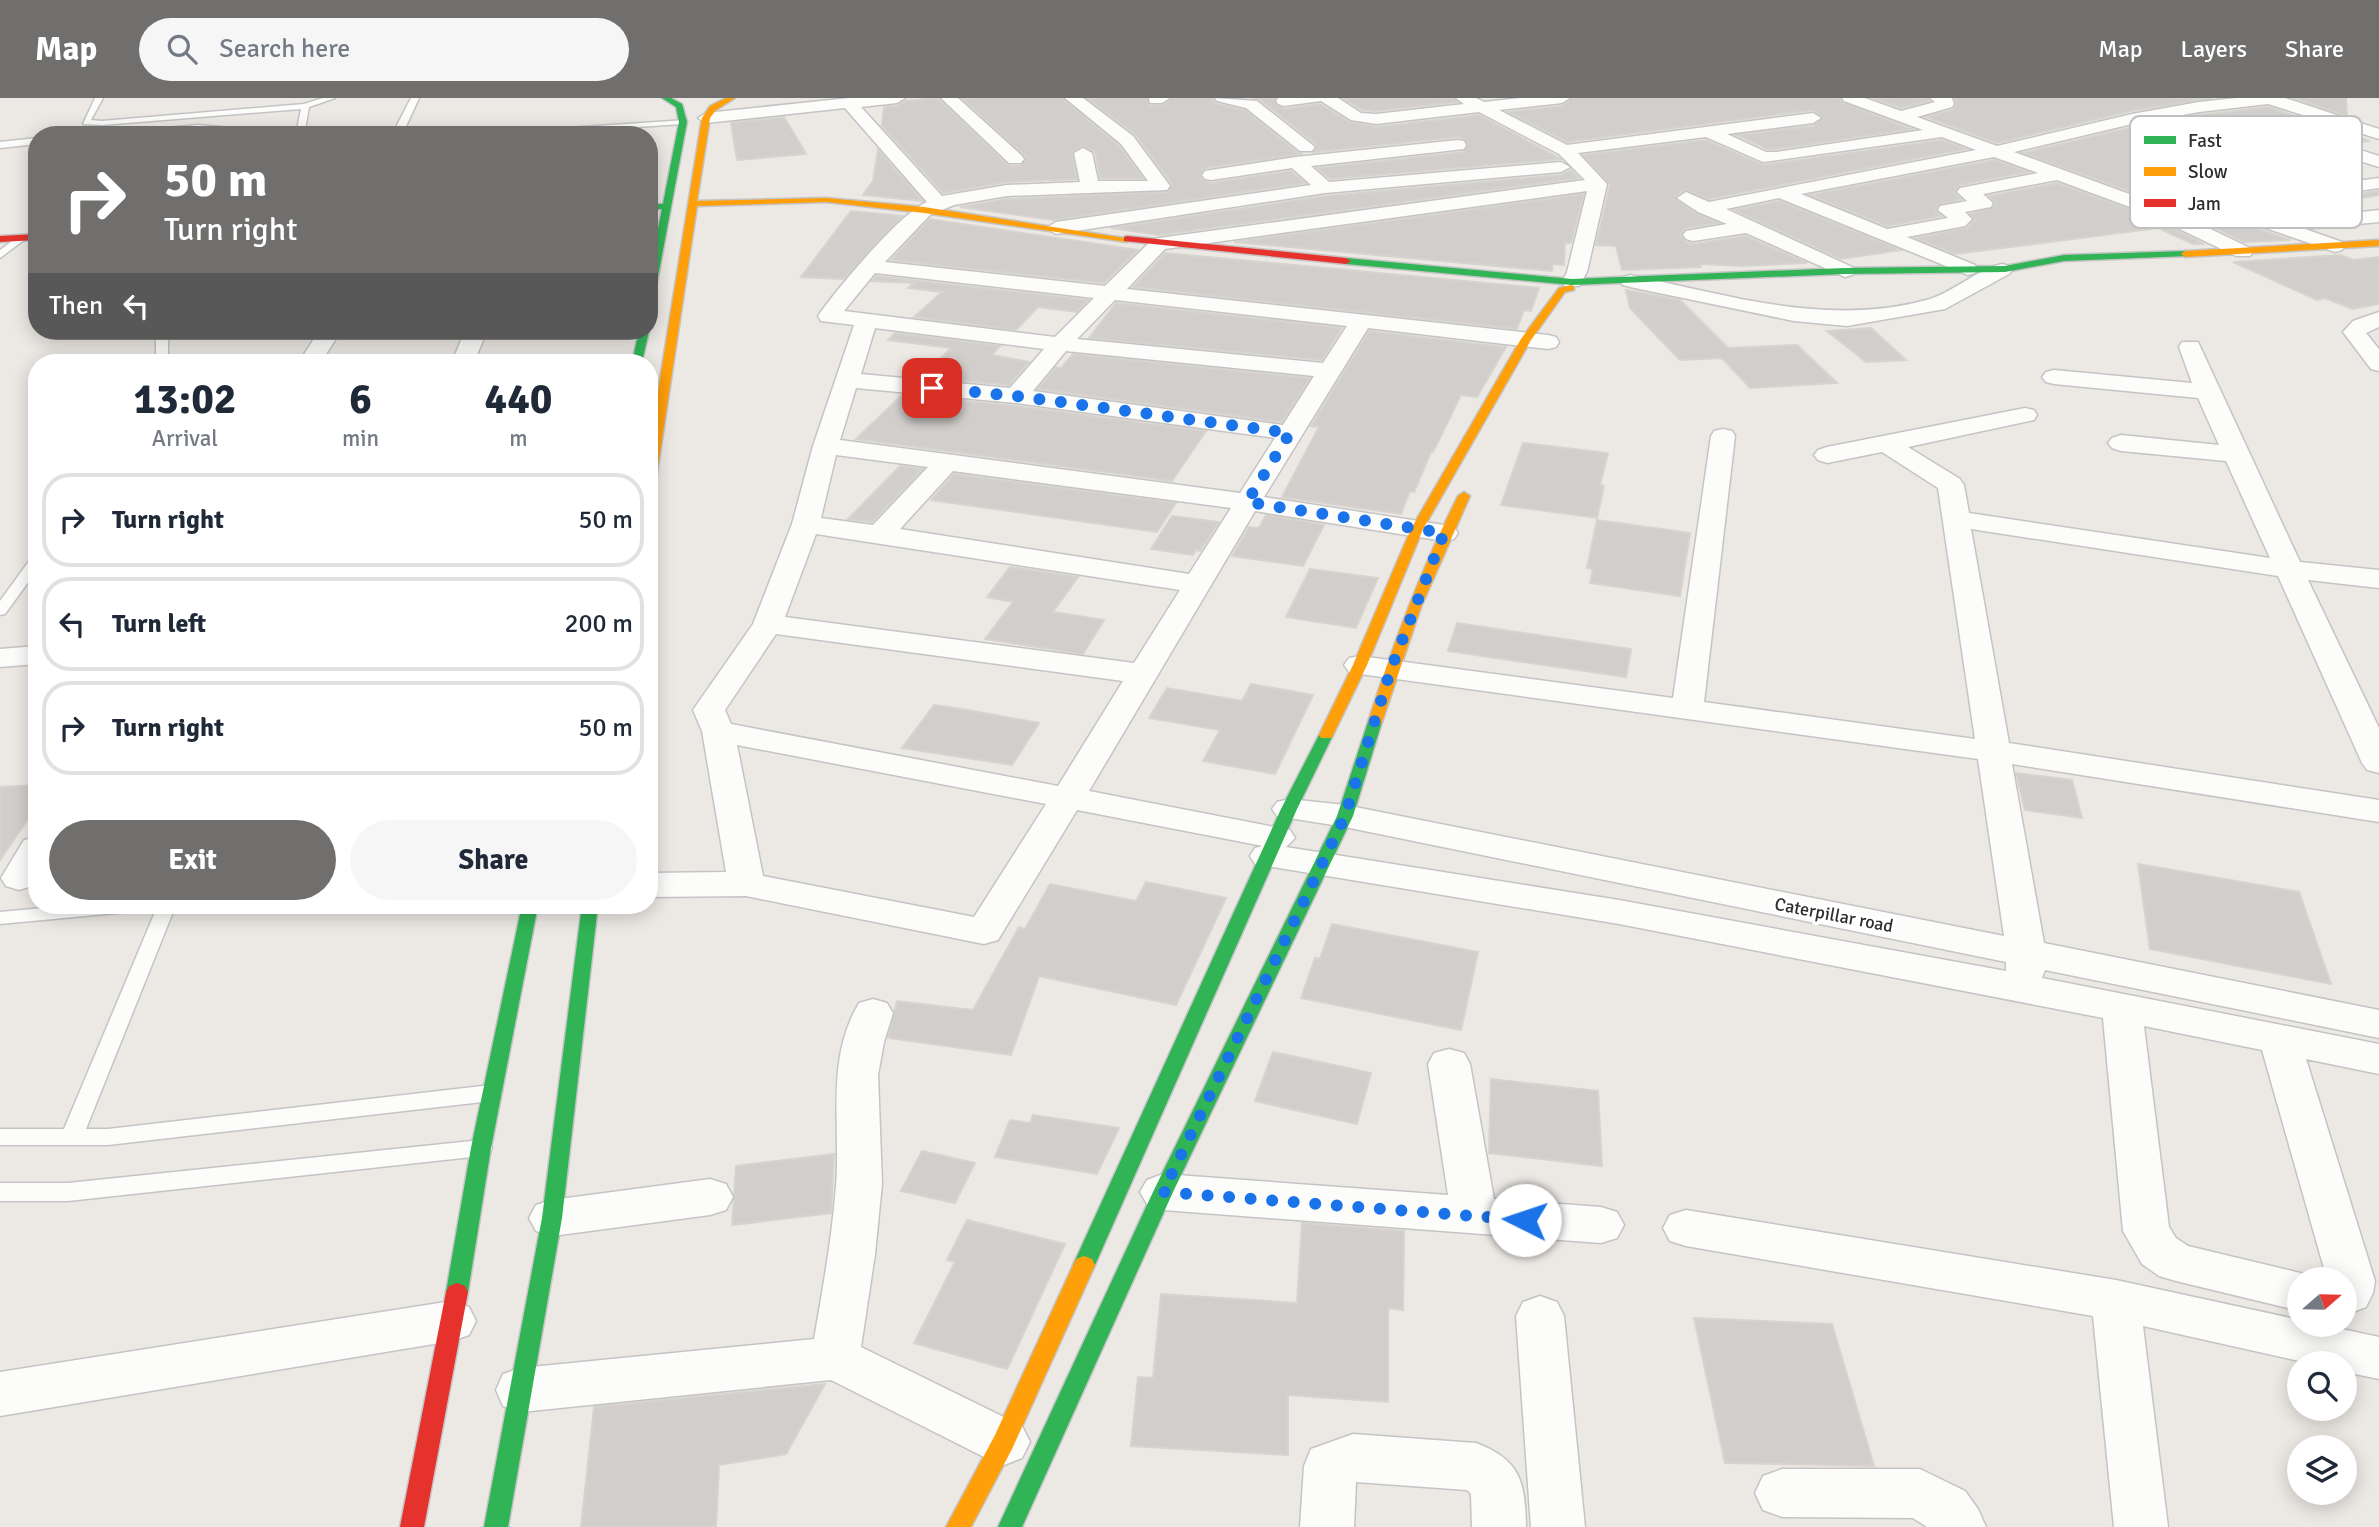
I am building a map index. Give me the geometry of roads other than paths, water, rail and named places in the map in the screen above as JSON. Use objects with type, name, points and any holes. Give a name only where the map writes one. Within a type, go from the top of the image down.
[{"type":"street","points":[[658,203],[683,122],[682,109],[676,101],[666,98]]},
{"type":"street","points":[[677,98],[691,98]]},
{"type":"street","points":[[702,99],[710,98]]},
{"type":"street","points":[[658,426],[706,118],[713,108],[731,98]]},
{"type":"street","points":[[706,118],[897,98]]},
{"type":"street","points":[[949,98],[1015,159]]},
{"type":"street","points":[[1073,98],[1127,140],[1161,186],[1018,190],[966,197],[931,207],[868,266],[829,316],[1060,344],[1329,371]]},
{"type":"street","points":[[1223,98],[1251,104],[1307,146],[1274,151],[1325,188]]},
{"type":"street","points":[[1284,101],[1315,98]]},
{"type":"street","points":[[1327,98],[1387,132],[1394,142]]},
{"type":"street","points":[[1464,98],[1565,150],[1598,184]]},
{"type":"street","points":[[1364,119],[1387,119],[1562,98]]},
{"type":"street","points":[[1850,98],[2130,200]]},
{"type":"street","points":[[1942,99],[1967,98]]},
{"type":"street","points":[[2168,98],[2199,107]]},
{"type":"street","points":[[1902,116],[1946,104],[1942,99]]},
{"type":"street","points":[[2149,116],[2199,107],[2273,99],[2322,116]]},
{"type":"street","points":[[849,103],[931,207]]},
{"type":"street","points":[[1565,150],[1819,120],[1777,103]]},
{"type":"street","points":[[1705,208],[1997,151],[2130,119]]},
{"type":"street","points":[[2362,129],[2379,134]]},
{"type":"street","points":[[1708,131],[1763,157],[1947,132]]},
{"type":"street","points":[[1850,132],[1874,141]]},
{"type":"street","points":[[1211,174],[1458,145],[1447,137]]},
{"type":"street","points":[[1083,153],[1090,188]]},
{"type":"street","points":[[2362,156],[2379,162]]},
{"type":"street","points":[[1056,228],[1325,188],[1582,165]]},
{"type":"street","points":[[1498,173],[1518,195]]},
{"type":"street","points":[[1886,235],[1958,222],[1963,219],[1947,209],[1984,203],[1966,192],[2059,174]]},
{"type":"street","points":[[1016,396],[1060,344],[1159,244],[1598,184]]},
{"type":"street","points":[[1547,335],[1562,290],[1571,285],[1577,272],[1598,184]]},
{"type":"street","points":[[1781,192],[1968,269]]},
{"type":"street","points":[[1686,198],[1845,271]]},
{"type":"street","points":[[691,204],[826,200],[931,207],[1159,244],[1571,285],[1845,271],[2005,269],[2064,258],[2243,252],[2379,243]]},
{"type":"street","points":[[2362,200],[2379,206]]},
{"type":"street","points":[[1693,235],[1745,227]]},
{"type":"street","points":[[2193,228],[2243,252]]},
{"type":"street","points":[[2285,228],[2335,246]]},
{"type":"street","points":[[0,239],[28,237]]},
{"type":"street","points":[[868,266],[1362,320],[1547,335]]},
{"type":"street","points":[[1630,281],[1794,315],[1847,319],[1937,304],[2005,269]]},
{"type":"street","points":[[1010,1527],[1163,1192],[1345,816],[1376,667],[1417,529],[1577,293],[1571,285]]},
{"type":"street","points":[[2376,355],[2354,331],[2379,319]]},
{"type":"street","points":[[658,885],[746,884],[984,931],[1070,797],[1247,502],[1362,320]]},
{"type":"street","points":[[746,884],[718,731],[709,710],[768,624],[806,524],[826,446],[866,321]]},
{"type":"street","points":[[2190,347],[2235,454],[2379,763]]},
{"type":"street","points":[[2053,377],[2207,392]]},
{"type":"street","points":[[849,380],[1016,396],[1290,433]]},
{"type":"street","points":[[1827,455],[2025,415]]},
{"type":"street","points":[[1687,709],[1723,436]]},
{"type":"street","points":[[2121,443],[2235,454]]},
{"type":"street","points":[[1886,444],[1951,485],[2025,971],[2122,1007],[2379,1059]]},
{"type":"street","points":[[826,446],[1247,502],[1444,533]]},
{"type":"street","points":[[880,534],[947,463]]},
{"type":"street","points":[[958,1527],[1003,1442],[1278,834],[1376,667],[1470,485]]},
{"type":"street","points":[[1956,519],[2289,569],[2379,579]]},
{"type":"street","points":[[806,524],[1198,584]]},
{"type":"street","points":[[768,624],[1143,674]]},
{"type":"street","points":[[0,657],[28,655]]},
{"type":"street","points":[[1376,667],[1993,751],[2379,811]]},
{"type":"street","points":[[718,731],[1278,834]]},
{"type":"street","name":"Caterpillar road","points":[[1278,834],[1345,816],[2025,971]]},
{"type":"street","name":"Caterpillar road","points":[[1278,834],[1324,862],[1619,912],[2379,1024]]},
{"type":"street","points":[[19,878],[28,863]]},
{"type":"street","points":[[412,1527],[452,1321],[481,1148],[528,914]]},
{"type":"street","points":[[496,1527],[552,1218],[589,914]]},
{"type":"street","points":[[2122,1007],[2146,1231],[2159,1251],[2175,1262],[2287,1288]]},
{"type":"street","points":[[835,1358],[852,1254],[859,1184],[857,1075],[863,1042],[873,1013]]},
{"type":"street","points":[[2280,1041],[2347,1267]]},
{"type":"street","points":[[1449,1064],[1474,1216]]},
{"type":"street","points":[[1163,1192],[1601,1225]]},
{"type":"street","points":[[552,1218],[710,1197]]},
{"type":"street","points":[[1686,1228],[2116,1300],[2379,1358]]},
{"type":"street","points":[[2116,1300],[2141,1527]]},
{"type":"street","points":[[1540,1315],[1558,1527]]},
{"type":"street","points":[[0,1394],[452,1321]]},
{"type":"street","points":[[521,1390],[835,1358],[1003,1442]]},
{"type":"street","points":[[1328,1527],[1329,1466],[1353,1458],[1476,1467],[1490,1474],[1497,1486],[1499,1527]]},
{"type":"street","points":[[1782,1493],[1920,1494],[1946,1509],[1959,1527]]},
{"type":"lane","points":[[99,98],[86,121],[102,123],[305,106],[331,98]]},
{"type":"lane","points":[[400,126],[415,98]]},
{"type":"lane","points":[[302,126],[305,106]]},
{"type":"lane","points":[[638,126],[683,122]]},
{"type":"lane","points":[[0,145],[28,142]]},
{"type":"lane","points":[[0,255],[28,238]]},
{"type":"lane","points":[[0,611],[28,572]]},
{"type":"lane","points":[[0,918],[42,914]]},
{"type":"lane","points":[[71,1138],[163,914]]},
{"type":"lane","points":[[0,1137],[108,1138],[492,1093]]},
{"type":"lane","points":[[0,1192],[68,1192],[481,1148]]}]
